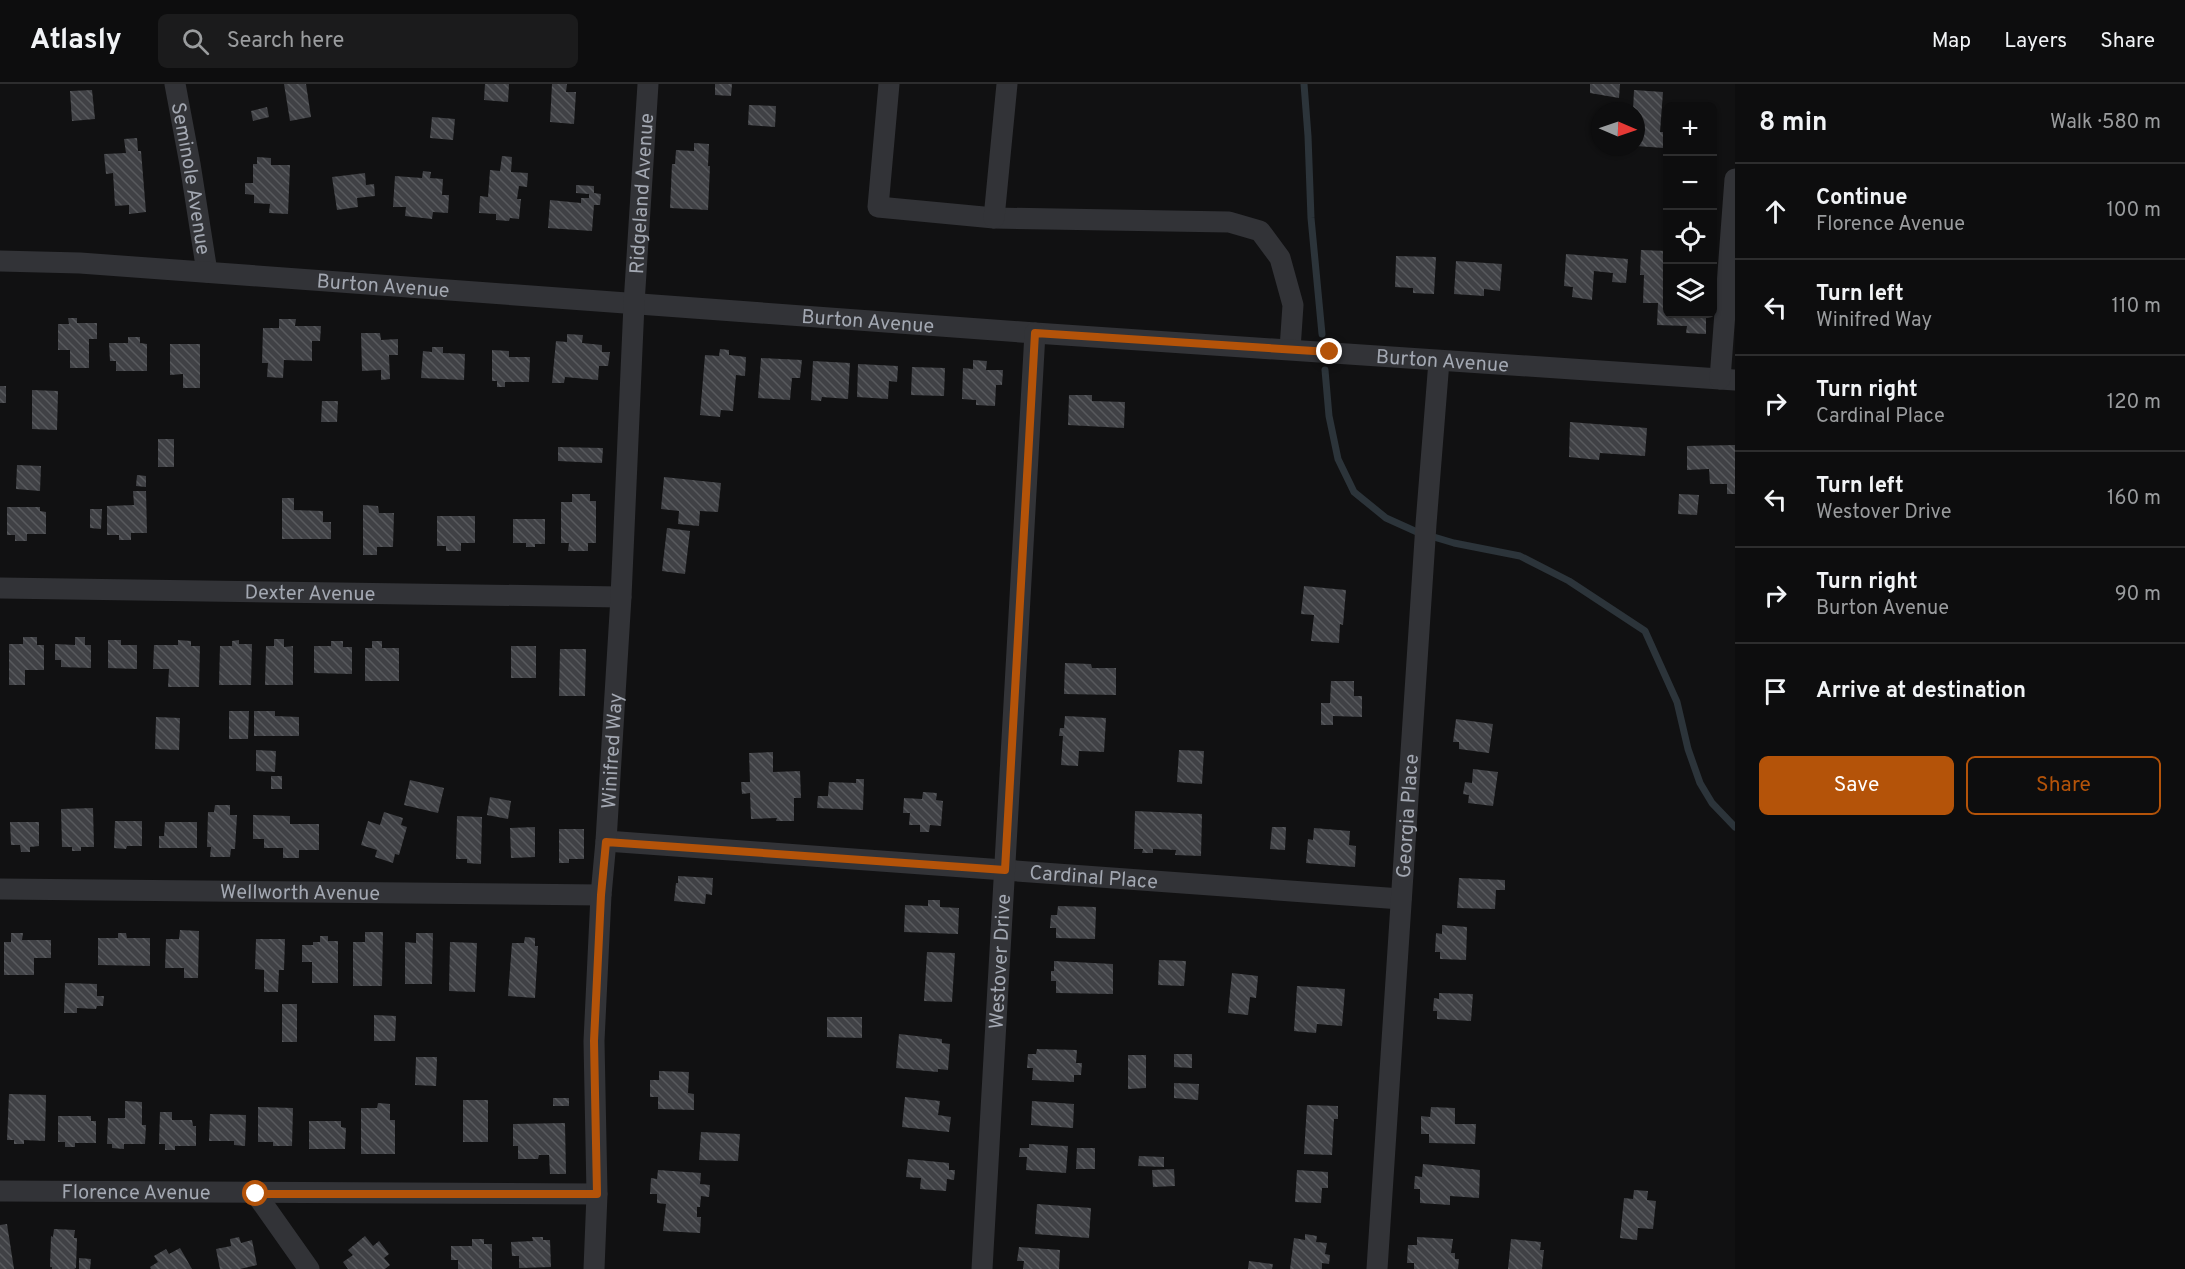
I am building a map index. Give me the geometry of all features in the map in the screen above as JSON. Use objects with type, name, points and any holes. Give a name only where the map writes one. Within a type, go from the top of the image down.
[{"type":"street","name":"Seminole Avenue","points":[[175,84],[207,272]]},
{"type":"street","name":"Ridgeland Avenue","points":[[634,304],[648,84]]},
{"type":"street","points":[[890,84],[878,207],[994,218],[1228,222],[1260,231],[1280,258],[1293,304],[1290,349]]},
{"type":"street","points":[[994,218],[1007,84]]},
{"type":"street","points":[[1728,379],[1735,179]]},
{"type":"street","name":"Burton Avenue","points":[[0,261],[80,262],[1035,333],[1728,379]]},
{"type":"street","name":"Winifred Way","points":[[594,1269],[597,1194],[594,1041],[601,895],[621,597],[634,304]]},
{"type":"street","name":"Westover Drive","points":[[982,1269],[1035,333]]},
{"type":"street","name":"Georgia Place","points":[[1377,1269],[1438,361]]},
{"type":"street","name":"Dexter Avenue","points":[[0,588],[621,597]]},
{"type":"street","name":"Cardinal Place","points":[[606,842],[1401,899]]},
{"type":"street","name":"Wellworth Avenue","points":[[0,889],[601,895]]},
{"type":"street","name":"Florence Avenue","points":[[0,1191],[597,1194]]},
{"type":"street","points":[[256,1194],[309,1269]]},
{"type":"building","points":[[284,84],[306,84],[311,117],[290,121]]},
{"type":"building","points":[[485,84],[509,84],[508,102],[484,100]]},
{"type":"building","points":[[552,84],[567,84],[566,92],[576,92],[574,124],[550,122]]},
{"type":"building","points":[[715,84],[732,84],[731,96],[715,95]]},
{"type":"building","points":[[1590,84],[1620,84],[1619,98],[1590,93]]},
{"type":"building","points":[[92,90],[95,119],[72,121],[70,91]]},
{"type":"building","points":[[1634,90],[1663,92],[1660,132],[1663,132],[1663,148],[1645,147],[1645,102],[1633,102]]},
{"type":"building","points":[[749,105],[776,106],[775,127],[748,125]]},
{"type":"building","points":[[267,107],[269,117],[253,121],[251,111]]},
{"type":"building","points":[[432,117],[455,119],[453,140],[430,138]]},
{"type":"building","points":[[137,138],[138,151],[141,151],[146,212],[129,214],[129,205],[115,206],[113,173],[106,174],[104,154],[126,153],[124,139]]},
{"type":"building","points":[[694,143],[709,144],[708,210],[670,208],[672,164],[675,164],[676,150],[694,151]]},
{"type":"building","points":[[502,156],[512,157],[511,172],[528,173],[527,187],[519,186],[517,199],[521,199],[519,219],[510,218],[509,221],[496,220],[496,214],[479,213],[480,196],[488,197],[490,170],[500,171]]},
{"type":"building","points":[[257,157],[271,158],[271,165],[290,165],[288,214],[269,213],[270,204],[254,203],[254,195],[245,194],[245,183],[253,183],[253,164],[257,164]]},
{"type":"building","points":[[423,171],[431,172],[430,178],[443,179],[442,195],[449,195],[448,213],[433,212],[432,219],[405,216],[406,207],[393,207],[395,176],[422,178]]},
{"type":"building","points":[[365,173],[366,185],[374,184],[375,196],[357,198],[358,207],[337,210],[332,177]]},
{"type":"building","points":[[576,185],[594,186],[594,193],[601,194],[600,205],[594,205],[592,231],[548,228],[550,200],[581,203],[581,198],[589,198],[589,194],[576,193]]},
{"type":"building","points":[[1641,250],[1663,251],[1663,318],[1706,318],[1706,334],[1686,333],[1687,326],[1657,325],[1658,303],[1643,303],[1644,275],[1640,275]]},
{"type":"building","points":[[1566,254],[1628,259],[1626,283],[1612,282],[1613,273],[1594,271],[1592,300],[1572,297],[1573,287],[1564,286]]},
{"type":"building","points":[[1396,256],[1436,257],[1434,294],[1413,293],[1413,288],[1395,287]]},
{"type":"building","points":[[1456,261],[1502,264],[1500,291],[1484,289],[1484,296],[1454,294]]},
{"type":"building","points":[[68,318],[77,318],[77,323],[97,323],[97,339],[89,339],[89,368],[70,368],[70,350],[58,350],[58,324],[69,324]]},
{"type":"building","points":[[279,319],[296,319],[295,326],[321,326],[320,341],[312,341],[312,361],[284,360],[283,378],[267,377],[268,363],[262,363],[263,328],[279,328]]},
{"type":"building","points":[[361,333],[380,333],[381,340],[398,339],[398,355],[389,355],[390,379],[381,380],[381,370],[362,371]]},
{"type":"building","points":[[567,334],[583,335],[582,343],[602,345],[602,352],[610,352],[608,366],[599,366],[598,380],[565,377],[564,383],[552,383],[556,341],[567,342]]},
{"type":"building","points":[[128,337],[140,337],[140,343],[147,344],[147,371],[116,371],[116,361],[110,361],[109,343],[128,343]]},
{"type":"building","points":[[170,344],[200,344],[200,388],[183,388],[183,374],[170,375]]},
{"type":"building","points":[[432,347],[443,347],[443,353],[465,354],[464,380],[421,378],[423,351],[432,352]]},
{"type":"building","points":[[720,349],[729,350],[729,355],[746,357],[745,376],[736,375],[733,411],[721,410],[720,417],[700,415],[705,355],[719,356]]},
{"type":"building","points":[[492,350],[509,351],[509,357],[530,357],[529,382],[505,382],[505,387],[497,387],[497,381],[492,381]]},
{"type":"building","points":[[761,358],[802,360],[800,378],[792,378],[790,400],[758,398]]},
{"type":"building","points":[[973,360],[987,361],[986,370],[1003,370],[1002,385],[996,385],[995,406],[976,405],[976,400],[962,399],[963,368],[973,369]]},
{"type":"building","points":[[813,361],[850,363],[848,399],[822,397],[821,401],[811,400]]},
{"type":"building","points":[[858,364],[898,366],[897,382],[889,381],[888,399],[857,397]]},
{"type":"building","points":[[912,367],[945,368],[944,396],[911,395]]},
{"type":"building","points":[[0,386],[6,386],[6,403],[0,403]]},
{"type":"building","points":[[32,390],[58,391],[57,430],[32,429]]},
{"type":"building","points":[[1069,395],[1092,395],[1092,401],[1125,402],[1124,428],[1068,425]]},
{"type":"building","points":[[322,401],[338,401],[337,422],[321,422]]},
{"type":"building","points":[[1570,422],[1647,428],[1645,456],[1600,453],[1599,460],[1569,457]]},
{"type":"building","points":[[158,439],[174,439],[174,467],[158,467]]},
{"type":"building","points":[[1735,445],[1735,494],[1727,494],[1727,484],[1710,484],[1709,469],[1687,470],[1687,446]]},
{"type":"building","points":[[558,447],[603,448],[602,463],[558,461]]},
{"type":"building","points":[[17,465],[41,466],[40,491],[16,489]]},
{"type":"building","points":[[137,475],[146,476],[146,487],[136,486]]},
{"type":"building","points":[[664,477],[721,483],[718,512],[700,511],[699,526],[678,524],[679,511],[661,509]]},
{"type":"building","points":[[133,491],[146,491],[147,533],[131,533],[131,540],[119,540],[119,535],[107,535],[107,506],[134,505]]},
{"type":"building","points":[[572,494],[590,494],[590,501],[596,501],[596,543],[588,543],[588,551],[568,551],[569,543],[561,543],[561,502],[572,502]]},
{"type":"building","points":[[1679,494],[1699,495],[1697,515],[1678,514]]},
{"type":"building","points":[[282,498],[294,498],[294,510],[323,511],[323,522],[331,522],[331,539],[282,539]]},
{"type":"building","points":[[363,505],[378,506],[379,513],[394,513],[393,547],[377,547],[377,555],[363,555]]},
{"type":"building","points":[[7,507],[40,507],[40,511],[46,512],[46,534],[27,534],[27,541],[15,541],[15,535],[7,535]]},
{"type":"building","points":[[90,509],[102,509],[101,529],[90,528]]},
{"type":"building","points":[[437,516],[475,516],[475,543],[461,543],[461,551],[446,551],[446,546],[437,546]]},
{"type":"building","points":[[513,519],[545,519],[545,544],[526,547],[526,543],[513,543]]},
{"type":"building","points":[[667,528],[690,531],[685,574],[662,571]]},
{"type":"building","points":[[1304,586],[1346,590],[1339,643],[1311,641],[1314,615],[1301,614]]},
{"type":"building","points":[[23,637],[37,637],[37,645],[44,645],[44,670],[25,670],[25,685],[9,685],[9,644],[23,644]]},
{"type":"building","points":[[75,637],[85,637],[85,645],[91,645],[91,668],[61,667],[61,660],[55,660],[55,644],[75,645]]},
{"type":"building","points":[[274,639],[284,639],[284,647],[293,646],[293,685],[265,685],[266,646],[274,646]]},
{"type":"building","points":[[108,640],[121,640],[121,645],[137,645],[137,669],[108,668]]},
{"type":"building","points":[[178,640],[191,641],[191,646],[200,646],[199,687],[168,687],[169,669],[153,669],[154,645],[178,645]]},
{"type":"building","points":[[239,640],[239,644],[252,644],[251,685],[219,685],[220,646],[232,646],[232,641]]},
{"type":"building","points":[[331,641],[343,641],[343,647],[352,647],[352,674],[314,673],[314,646],[331,646]]},
{"type":"building","points":[[372,641],[382,641],[382,648],[399,648],[399,681],[365,681],[365,648],[372,648]]},
{"type":"building","points":[[511,646],[536,646],[536,678],[511,678]]},
{"type":"building","points":[[560,649],[586,649],[585,696],[559,696]]},
{"type":"building","points":[[1065,663],[1091,664],[1092,668],[1116,668],[1116,695],[1064,694]]},
{"type":"building","points":[[1331,681],[1354,681],[1354,696],[1362,696],[1362,717],[1333,716],[1333,725],[1321,725],[1321,703],[1330,703]]},
{"type":"building","points":[[229,711],[249,711],[248,739],[229,739]]},
{"type":"building","points":[[254,711],[275,711],[275,716],[299,717],[299,736],[254,736]]},
{"type":"building","points":[[1065,716],[1106,718],[1104,752],[1079,751],[1078,766],[1061,765],[1063,736],[1059,736],[1060,728],[1064,728]]},
{"type":"building","points":[[156,717],[180,718],[179,750],[155,749]]},
{"type":"building","points":[[1456,719],[1493,724],[1489,753],[1459,749],[1459,742],[1453,742]]},
{"type":"building","points":[[256,750],[276,751],[275,772],[256,771]]},
{"type":"building","points":[[1179,750],[1204,751],[1202,784],[1177,782]]},
{"type":"building","points":[[773,752],[773,772],[800,771],[801,798],[794,798],[794,821],[776,821],[777,818],[751,819],[750,793],[742,794],[741,782],[750,782],[749,753]]},
{"type":"building","points":[[1473,769],[1498,772],[1493,806],[1468,803],[1469,795],[1463,794],[1465,782],[1472,783]]},
{"type":"building","points":[[271,776],[282,776],[282,789],[271,789]]},
{"type":"building","points":[[856,779],[864,779],[863,810],[817,808],[818,796],[828,796],[829,782],[856,783]]},
{"type":"building","points":[[410,780],[444,788],[438,813],[404,805]]},
{"type":"building","points":[[923,792],[937,793],[936,800],[943,801],[941,826],[930,825],[929,832],[920,832],[920,825],[909,825],[910,813],[903,813],[904,798],[922,799]]},
{"type":"building","points":[[490,797],[511,801],[508,819],[487,815]]},
{"type":"building","points":[[215,805],[230,805],[230,815],[237,815],[235,849],[231,849],[230,857],[210,857],[211,847],[207,847],[208,812],[214,812]]},
{"type":"building","points":[[93,808],[94,847],[81,847],[81,851],[72,851],[72,847],[62,847],[61,809]]},
{"type":"building","points":[[1135,811],[1202,814],[1201,856],[1175,855],[1176,850],[1153,849],[1153,853],[1142,853],[1143,849],[1134,849]]},
{"type":"building","points":[[384,812],[403,818],[401,825],[407,827],[399,855],[395,854],[393,863],[375,857],[377,850],[361,845],[368,821],[380,825]]},
{"type":"building","points":[[253,815],[290,816],[290,824],[319,824],[319,850],[299,850],[299,858],[283,858],[283,848],[264,848],[264,839],[253,839]]},
{"type":"building","points":[[457,816],[482,817],[481,864],[467,863],[467,859],[456,859]]},
{"type":"building","points":[[115,821],[142,821],[142,846],[127,846],[126,849],[114,848]]},
{"type":"building","points":[[10,822],[39,822],[39,846],[30,847],[30,852],[21,852],[20,845],[11,845]]},
{"type":"building","points":[[165,822],[197,822],[197,848],[159,848],[159,836],[164,836]]},
{"type":"building","points":[[535,827],[535,857],[511,858],[510,828]]},
{"type":"building","points":[[1272,827],[1286,827],[1285,850],[1270,849]]},
{"type":"building","points":[[1314,828],[1350,831],[1349,845],[1356,846],[1355,867],[1306,863],[1308,839],[1313,840]]},
{"type":"building","points":[[559,829],[584,829],[584,859],[569,859],[569,863],[559,863]]},
{"type":"building","points":[[678,876],[713,878],[712,895],[706,894],[705,904],[674,901]]},
{"type":"building","points":[[1459,878],[1505,880],[1505,890],[1496,890],[1495,909],[1457,908]]},
{"type":"building","points":[[928,900],[940,900],[940,907],[959,908],[958,934],[904,932],[905,905],[928,906]]},
{"type":"building","points":[[1058,906],[1096,907],[1095,939],[1056,938],[1056,928],[1050,928],[1051,915],[1057,915]]},
{"type":"building","points":[[1442,925],[1467,927],[1466,960],[1440,959],[1440,952],[1435,952],[1436,933],[1442,934]]},
{"type":"building","points":[[180,930],[199,931],[198,978],[184,978],[184,968],[165,968],[166,939],[179,939]]},
{"type":"building","points":[[365,932],[383,932],[382,986],[353,986],[353,942],[365,942]]},
{"type":"building","points":[[11,933],[23,933],[22,940],[51,940],[51,958],[34,958],[34,975],[4,975],[4,942],[11,942]]},
{"type":"building","points":[[118,933],[126,933],[127,938],[150,938],[150,966],[98,965],[98,938],[118,938]]},
{"type":"building","points":[[416,933],[433,933],[432,984],[405,984],[405,942],[416,943]]},
{"type":"building","points":[[320,936],[328,936],[328,941],[338,941],[338,983],[312,983],[312,962],[302,962],[302,945],[313,945],[313,942],[320,942]]},
{"type":"building","points":[[525,937],[535,938],[535,946],[538,946],[535,998],[508,996],[512,943],[524,943]]},
{"type":"building","points":[[256,939],[285,939],[284,970],[279,970],[278,992],[264,992],[264,970],[255,969]]},
{"type":"building","points":[[450,942],[477,943],[475,992],[449,991]]},
{"type":"building","points":[[927,952],[955,953],[952,1002],[924,1001]]},
{"type":"building","points":[[1159,960],[1186,961],[1184,986],[1158,985]]},
{"type":"building","points":[[1054,961],[1113,964],[1113,994],[1056,993],[1056,981],[1051,981]]},
{"type":"building","points":[[1232,973],[1258,976],[1256,998],[1250,997],[1248,1015],[1228,1013]]},
{"type":"building","points":[[65,983],[97,984],[97,996],[104,996],[103,1006],[97,1006],[96,1009],[77,1008],[77,1013],[64,1013]]},
{"type":"building","points":[[1297,986],[1345,989],[1342,1026],[1317,1024],[1316,1033],[1294,1031]]},
{"type":"building","points":[[1439,993],[1473,994],[1471,1021],[1437,1019],[1437,1011],[1433,1011],[1434,998],[1439,999]]},
{"type":"building","points":[[282,1004],[297,1004],[297,1042],[282,1042]]},
{"type":"building","points":[[374,1015],[396,1016],[395,1041],[374,1041]]},
{"type":"building","points":[[827,1017],[862,1017],[862,1038],[827,1037]]},
{"type":"building","points":[[899,1034],[942,1039],[942,1043],[950,1044],[948,1070],[938,1069],[938,1072],[896,1068]]},
{"type":"building","points":[[1037,1049],[1077,1050],[1076,1063],[1082,1063],[1081,1075],[1074,1075],[1074,1082],[1032,1080],[1033,1068],[1027,1068],[1028,1054],[1036,1054]]},
{"type":"building","points":[[1174,1054],[1192,1054],[1192,1068],[1174,1067]]},
{"type":"building","points":[[1128,1055],[1146,1055],[1146,1088],[1128,1089]]},
{"type":"building","points":[[416,1057],[437,1057],[436,1086],[415,1085]]},
{"type":"building","points":[[659,1071],[689,1072],[688,1093],[694,1094],[694,1110],[658,1109],[658,1097],[650,1097],[650,1080],[659,1080]]},
{"type":"building","points":[[1174,1083],[1199,1084],[1198,1100],[1174,1098]]},
{"type":"building","points":[[9,1094],[46,1095],[45,1141],[24,1140],[24,1144],[14,1144],[14,1140],[7,1140]]},
{"type":"building","points":[[905,1097],[940,1101],[938,1115],[951,1117],[949,1132],[902,1127]]},
{"type":"building","points":[[553,1098],[569,1098],[569,1106],[553,1106]]},
{"type":"building","points":[[463,1100],[488,1100],[488,1142],[463,1142]]},
{"type":"building","points":[[125,1101],[142,1102],[142,1125],[146,1125],[145,1144],[124,1144],[124,1149],[112,1148],[112,1144],[107,1144],[108,1118],[125,1118]]},
{"type":"building","points":[[1032,1101],[1074,1104],[1073,1128],[1031,1125]]},
{"type":"building","points":[[378,1103],[390,1104],[390,1120],[395,1120],[395,1154],[361,1154],[361,1108],[377,1108]]},
{"type":"building","points":[[1307,1105],[1338,1106],[1338,1119],[1334,1119],[1332,1155],[1304,1154]]},
{"type":"building","points":[[258,1107],[293,1108],[292,1146],[273,1146],[273,1142],[258,1142]]},
{"type":"building","points":[[1431,1107],[1455,1108],[1455,1124],[1476,1124],[1475,1144],[1429,1143],[1429,1134],[1421,1134],[1421,1116],[1430,1117]]},
{"type":"building","points":[[160,1112],[172,1112],[172,1120],[192,1120],[193,1126],[196,1126],[196,1146],[175,1146],[175,1150],[165,1150],[165,1144],[159,1144]]},
{"type":"building","points":[[210,1114],[246,1115],[245,1146],[234,1145],[234,1141],[209,1141]]},
{"type":"building","points":[[58,1116],[91,1116],[91,1121],[96,1121],[96,1143],[75,1143],[75,1147],[65,1147],[65,1142],[58,1142]]},
{"type":"building","points":[[309,1121],[341,1121],[341,1127],[346,1128],[345,1149],[309,1149]]},
{"type":"building","points":[[565,1123],[566,1174],[550,1174],[549,1155],[539,1155],[538,1159],[518,1159],[518,1146],[513,1146],[513,1124]]},
{"type":"building","points":[[701,1132],[740,1134],[738,1161],[699,1160]]},
{"type":"building","points":[[1029,1144],[1068,1146],[1066,1173],[1026,1170],[1027,1157],[1019,1157],[1020,1148],[1029,1148]]},
{"type":"building","points":[[1077,1148],[1095,1148],[1095,1169],[1076,1169]]},
{"type":"building","points":[[1139,1156],[1164,1157],[1164,1167],[1138,1166]]},
{"type":"building","points":[[908,1159],[949,1163],[949,1170],[955,1170],[954,1180],[947,1179],[946,1191],[920,1189],[921,1178],[906,1177]]},
{"type":"building","points":[[1423,1164],[1480,1170],[1479,1198],[1450,1196],[1450,1205],[1420,1203],[1420,1189],[1414,1189],[1415,1176],[1422,1177]]},
{"type":"building","points":[[1174,1169],[1175,1186],[1153,1187],[1152,1170]]},
{"type":"building","points":[[658,1170],[701,1173],[700,1184],[710,1185],[709,1197],[701,1196],[700,1207],[697,1207],[697,1217],[701,1217],[700,1233],[663,1231],[666,1204],[657,1203],[657,1194],[650,1194],[651,1178],[657,1179]]},
{"type":"building","points":[[1297,1170],[1328,1172],[1328,1188],[1322,1188],[1321,1203],[1295,1202]]},
{"type":"building","points":[[1634,1190],[1648,1191],[1647,1200],[1656,1201],[1653,1229],[1638,1228],[1637,1240],[1620,1238],[1624,1198],[1633,1199]]},
{"type":"building","points":[[1037,1204],[1091,1208],[1089,1238],[1035,1234]]},
{"type":"building","points":[[7,1224],[14,1269],[0,1269],[0,1225]]},
{"type":"building","points":[[54,1229],[75,1230],[76,1268],[52,1269],[50,1267],[51,1236],[53,1237]]},
{"type":"building","points":[[1305,1234],[1317,1236],[1316,1242],[1327,1243],[1325,1254],[1330,1255],[1329,1264],[1322,1263],[1322,1269],[1290,1269],[1294,1238],[1305,1240]]},
{"type":"building","points":[[365,1236],[373,1246],[379,1241],[389,1254],[384,1258],[390,1265],[385,1269],[348,1269],[343,1262],[353,1255],[348,1250]]},
{"type":"building","points":[[239,1237],[241,1243],[252,1240],[257,1265],[240,1269],[220,1269],[216,1249],[231,1246],[230,1239]]},
{"type":"building","points":[[532,1237],[543,1237],[543,1240],[550,1240],[551,1267],[519,1268],[519,1256],[512,1256],[511,1242],[533,1241]]},
{"type":"building","points":[[1417,1237],[1453,1239],[1451,1253],[1455,1253],[1455,1259],[1459,1259],[1458,1269],[1414,1269],[1414,1263],[1407,1263],[1408,1245],[1417,1245]]},
{"type":"building","points":[[472,1239],[484,1239],[484,1244],[492,1244],[492,1269],[458,1269],[458,1260],[451,1260],[451,1246],[472,1246]]},
{"type":"building","points":[[1511,1239],[1541,1242],[1540,1250],[1544,1250],[1542,1269],[1508,1269]]},
{"type":"building","points":[[1019,1247],[1060,1250],[1059,1269],[1023,1269],[1024,1261],[1017,1261]]},
{"type":"building","points":[[180,1248],[192,1269],[151,1269],[150,1267],[158,1262],[154,1256],[166,1249],[169,1254]]},
{"type":"building","points":[[79,1258],[91,1259],[90,1269],[79,1269]]},
{"type":"building","points":[[1249,1261],[1273,1264],[1272,1269],[1248,1269]]},
{"type":"waterway","points":[[1304,84],[1311,218],[1322,334]]},
{"type":"waterway","points":[[1325,370],[1329,416],[1338,459],[1354,492],[1386,518],[1417,532],[1454,543],[1520,556],[1569,581],[1645,631],[1677,702],[1688,749],[1700,783],[1712,803],[1735,827]]},
{"type":"route","points":[[256,1194],[597,1194],[594,1041],[601,895],[606,842],[1005,870],[1035,333],[1330,352]]}]
